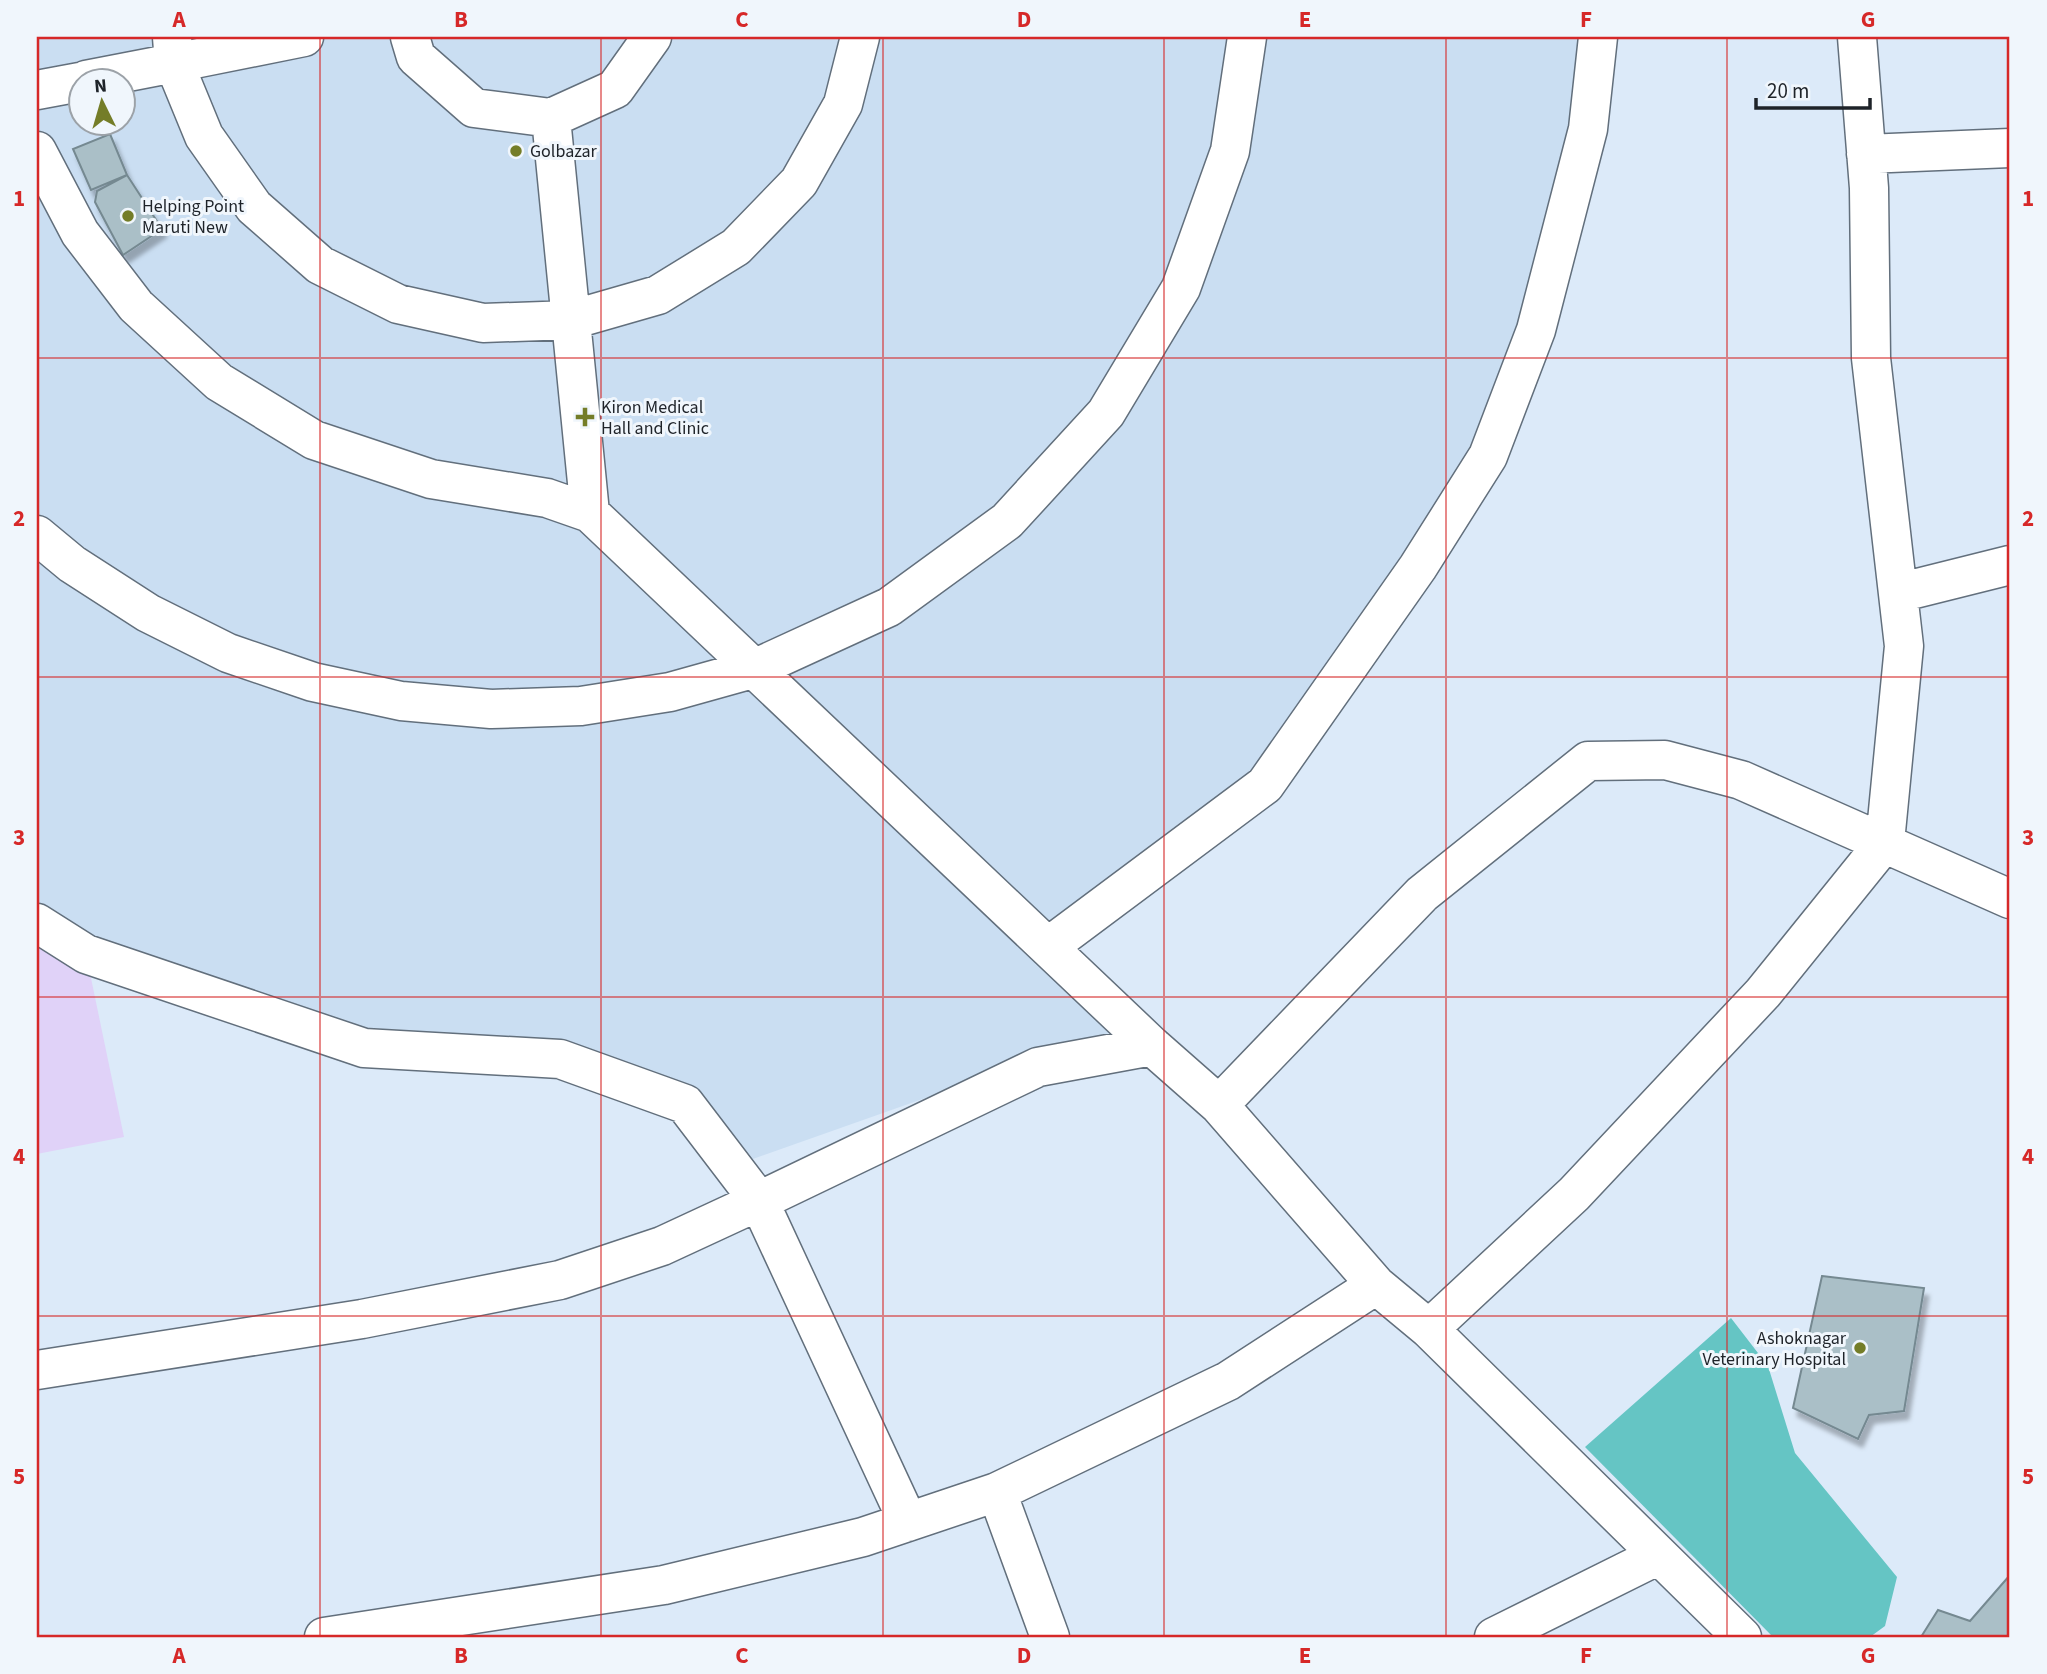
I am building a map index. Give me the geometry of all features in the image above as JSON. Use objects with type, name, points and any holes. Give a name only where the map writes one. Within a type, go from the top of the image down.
[{"type":"street","points":[[127,66],[173,50],[304,37]]},
{"type":"street","points":[[410,37],[416,57],[474,108],[551,118],[615,89],[652,37]]},
{"type":"street","points":[[173,50],[204,136],[254,207],[320,265],[398,304],[483,323],[571,320],[658,295],[736,247],[799,183],[843,104],[860,37]]},
{"type":"street","points":[[37,535],[72,564],[148,613],[228,653],[313,682],[401,701],[491,709],[581,706],[670,692],[756,668],[889,607],[1007,521],[1106,413],[1181,288],[1230,151],[1247,37]]},
{"type":"street","points":[[1048,947],[1265,785],[1418,567],[1488,456],[1540,316],[1588,129],[1598,37]]},
{"type":"street","points":[[1429,1329],[1574,1194],[1754,1003],[1885,842],[1904,646],[1871,358],[1869,188],[1857,37]]},
{"type":"street","points":[[37,90],[66,85]]},
{"type":"street","points":[[551,118],[590,513]]},
{"type":"street","points":[[1866,154],[2010,148]]},
{"type":"street","points":[[37,151],[80,233],[136,306],[219,382],[314,440],[431,479],[547,498],[590,513],[1152,1045],[1219,1105],[1376,1285],[1429,1329],[1742,1637]]},
{"type":"street","points":[[1898,593],[2010,565]]},
{"type":"street","points":[[1219,1105],[1422,894],[1588,761],[1665,760],[1728,777],[1885,842],[2010,899]]},
{"type":"street","points":[[37,923],[86,954],[364,1048],[560,1059],[685,1104],[759,1201],[908,1522]]},
{"type":"street","points":[[37,1370],[362,1319],[560,1280],[662,1246],[1038,1068],[1152,1045]]},
{"type":"street","points":[[324,1637],[463,1627],[664,1586],[863,1537],[998,1492],[1228,1381],[1376,1285]]},
{"type":"street","points":[[998,1492],[1050,1637]]},
{"type":"street","points":[[1494,1637],[1657,1556]]},
{"type":"shaded area","points":[[37,37],[1586,37],[1588,129],[1488,456],[1265,785],[1049,947],[1132,1025],[733,1166],[635,1067],[292,1023],[37,913]]},
{"type":"shaded area","points":[[37,918],[86,954],[124,1137],[37,1154]]},
{"type":"shaded area","points":[[1731,1318],[1768,1366],[1795,1453],[1897,1577],[1885,1626],[1870,1637],[1773,1637],[1585,1447]]},
{"type":"building","points":[[111,136],[127,175],[91,190],[73,149]]},
{"type":"building","name":"Helping Point Maruti New","points":[[127,175],[162,229],[123,255],[95,202],[97,191]]},
{"type":"building","name":"Ashoknagar Veterinary Hospital","points":[[1822,1276],[1924,1288],[1904,1411],[1869,1415],[1858,1439],[1793,1408]]},
{"type":"building","points":[[2010,1575],[2010,1637],[1921,1637],[1938,1610],[1970,1621]]},
{"type":"place","name":"Golbazar","points":[[516,151]]},
{"type":"place","name":"Helping Point Maruti New","points":[[128,216]]},
{"type":"place","name":"Kiron Medical Hall and Clinic","points":[[585,417]]},
{"type":"place","name":"Ashoknagar Veterinary Hospital","points":[[1860,1348]]}]
